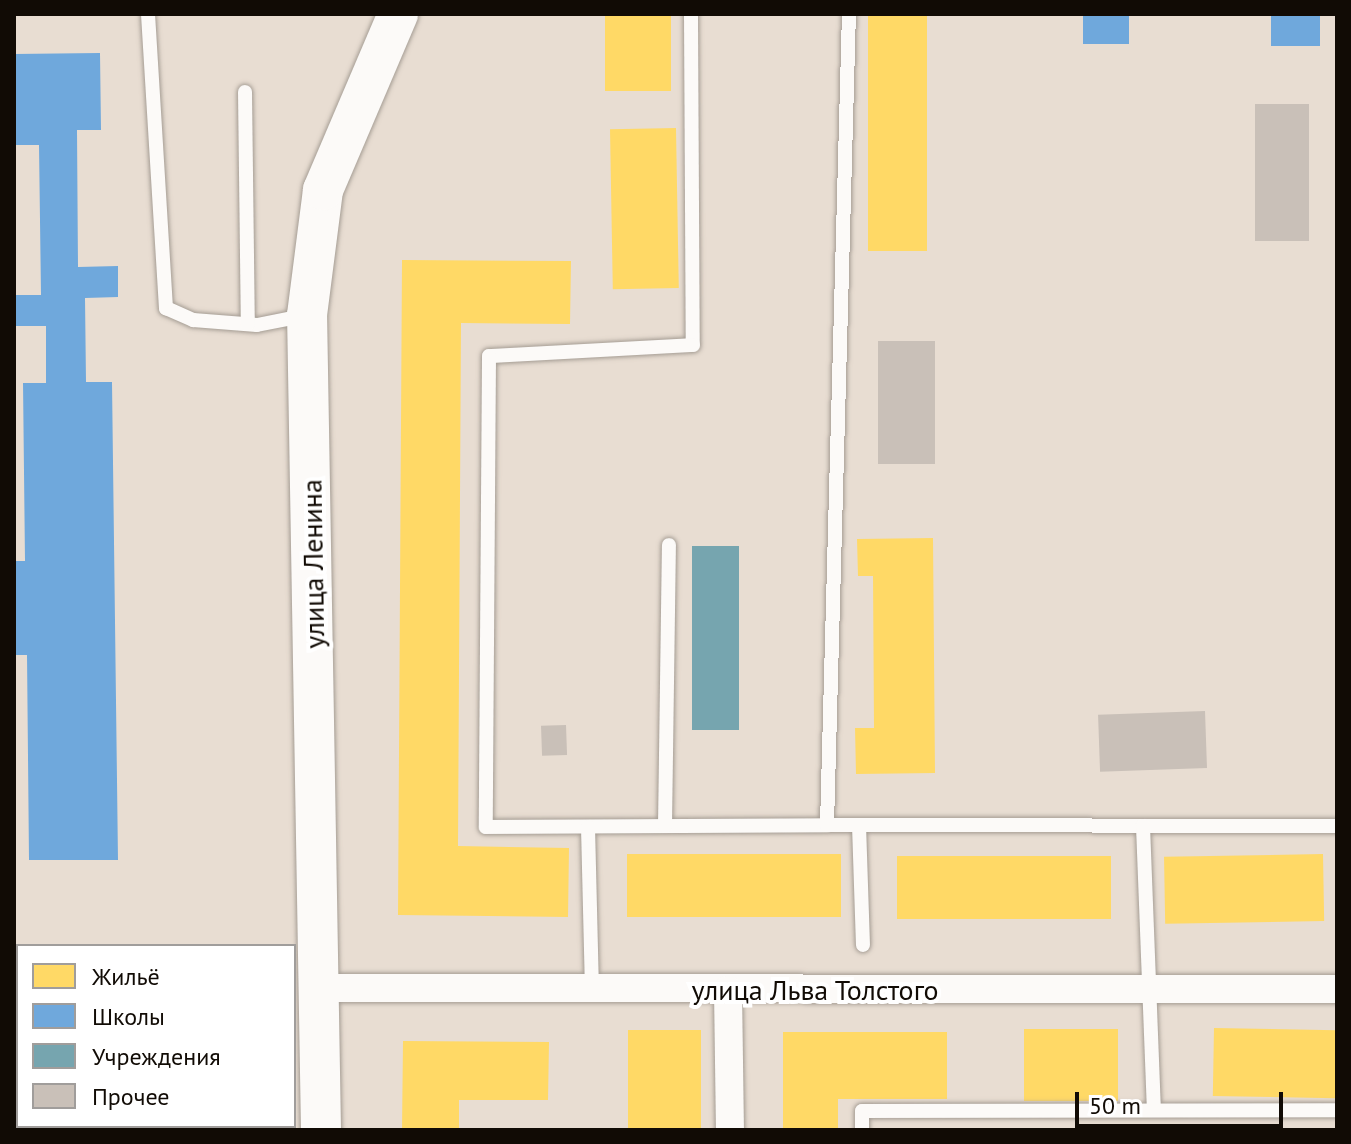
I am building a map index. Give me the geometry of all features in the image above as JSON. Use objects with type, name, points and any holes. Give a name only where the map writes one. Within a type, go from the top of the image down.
[{"type":"main road","name":"улица Ленина","points":[[321,1130],[307,988],[307,315],[323,190],[398,14]]},
{"type":"street","name":"улица Льва Толстого","points":[[307,988],[1337,989]]},
{"type":"street","points":[[728,990],[730,1130]]},
{"type":"lane","points":[[148,14],[166,308],[193,320],[248,324],[307,315]]},
{"type":"lane","points":[[691,14],[693,345],[489,356],[486,827],[1337,826]]},
{"type":"lane","points":[[827,825],[849,14]]},
{"type":"lane","points":[[245,92],[248,324]]},
{"type":"lane","points":[[665,826],[669,545]]},
{"type":"lane","points":[[859,825],[863,945]]},
{"type":"lane","points":[[1143,826],[1154,1110]]},
{"type":"lane","points":[[588,827],[592,990]]},
{"type":"lane","points":[[862,1130],[862,1111],[1337,1110]]},
{"type":"building: Жильё","points":[[605,14],[671,14],[671,91],[605,91]]},
{"type":"building: Жильё","points":[[868,14],[927,14],[927,251],[868,251]]},
{"type":"building: Жильё","points":[[676,128],[679,288],[613,289],[610,129]]},
{"type":"building: Жильё","points":[[402,260],[571,261],[570,324],[461,323],[458,846],[569,848],[568,917],[398,915]]},
{"type":"building: Жильё","points":[[933,538],[935,773],[856,774],[855,728],[874,728],[873,576],[858,576],[857,539]]},
{"type":"building: Жильё","points":[[627,854],[841,854],[841,917],[627,917]]},
{"type":"building: Жильё","points":[[1323,854],[1324,921],[1165,924],[1164,857]]},
{"type":"building: Жильё","points":[[897,856],[1111,856],[1111,919],[897,919]]},
{"type":"building: Жильё","points":[[1214,1028],[1337,1030],[1336,1098],[1213,1096]]},
{"type":"building: Жильё","points":[[1024,1029],[1118,1029],[1118,1101],[1024,1101]]},
{"type":"building: Жильё","points":[[628,1030],[701,1030],[701,1130],[628,1130]]},
{"type":"building: Жильё","points":[[783,1032],[947,1032],[947,1099],[838,1099],[838,1130],[783,1130]]},
{"type":"building: Жильё","points":[[403,1041],[549,1042],[548,1100],[459,1100],[459,1130],[402,1130]]},
{"type":"building: Жильё","points":[[175,1128],[244,1128],[244,1130]]},
{"type":"building: Школы","points":[[1083,14],[1129,14],[1129,44],[1083,44]]},
{"type":"building: Школы","points":[[1271,14],[1320,14],[1320,46],[1271,46]]},
{"type":"building: Школы","points":[[100,53],[101,130],[77,130],[78,267],[118,266],[118,297],[85,298],[86,382],[112,382],[118,860],[29,860],[27,655],[14,655],[14,561],[25,561],[23,383],[46,383],[46,326],[14,326],[14,295],[41,295],[39,145],[14,145],[14,54]]},
{"type":"building: Учреждения","points":[[692,546],[739,546],[739,730],[692,730]]},
{"type":"building: Прочее","points":[[1255,104],[1309,104],[1309,241],[1255,241]]},
{"type":"building: Прочее","points":[[878,341],[935,341],[935,464],[878,464]]},
{"type":"building: Прочее","points":[[1205,711],[1207,768],[1100,772],[1098,715]]},
{"type":"building: Прочее","points":[[566,725],[567,755],[542,756],[541,726]]}]
